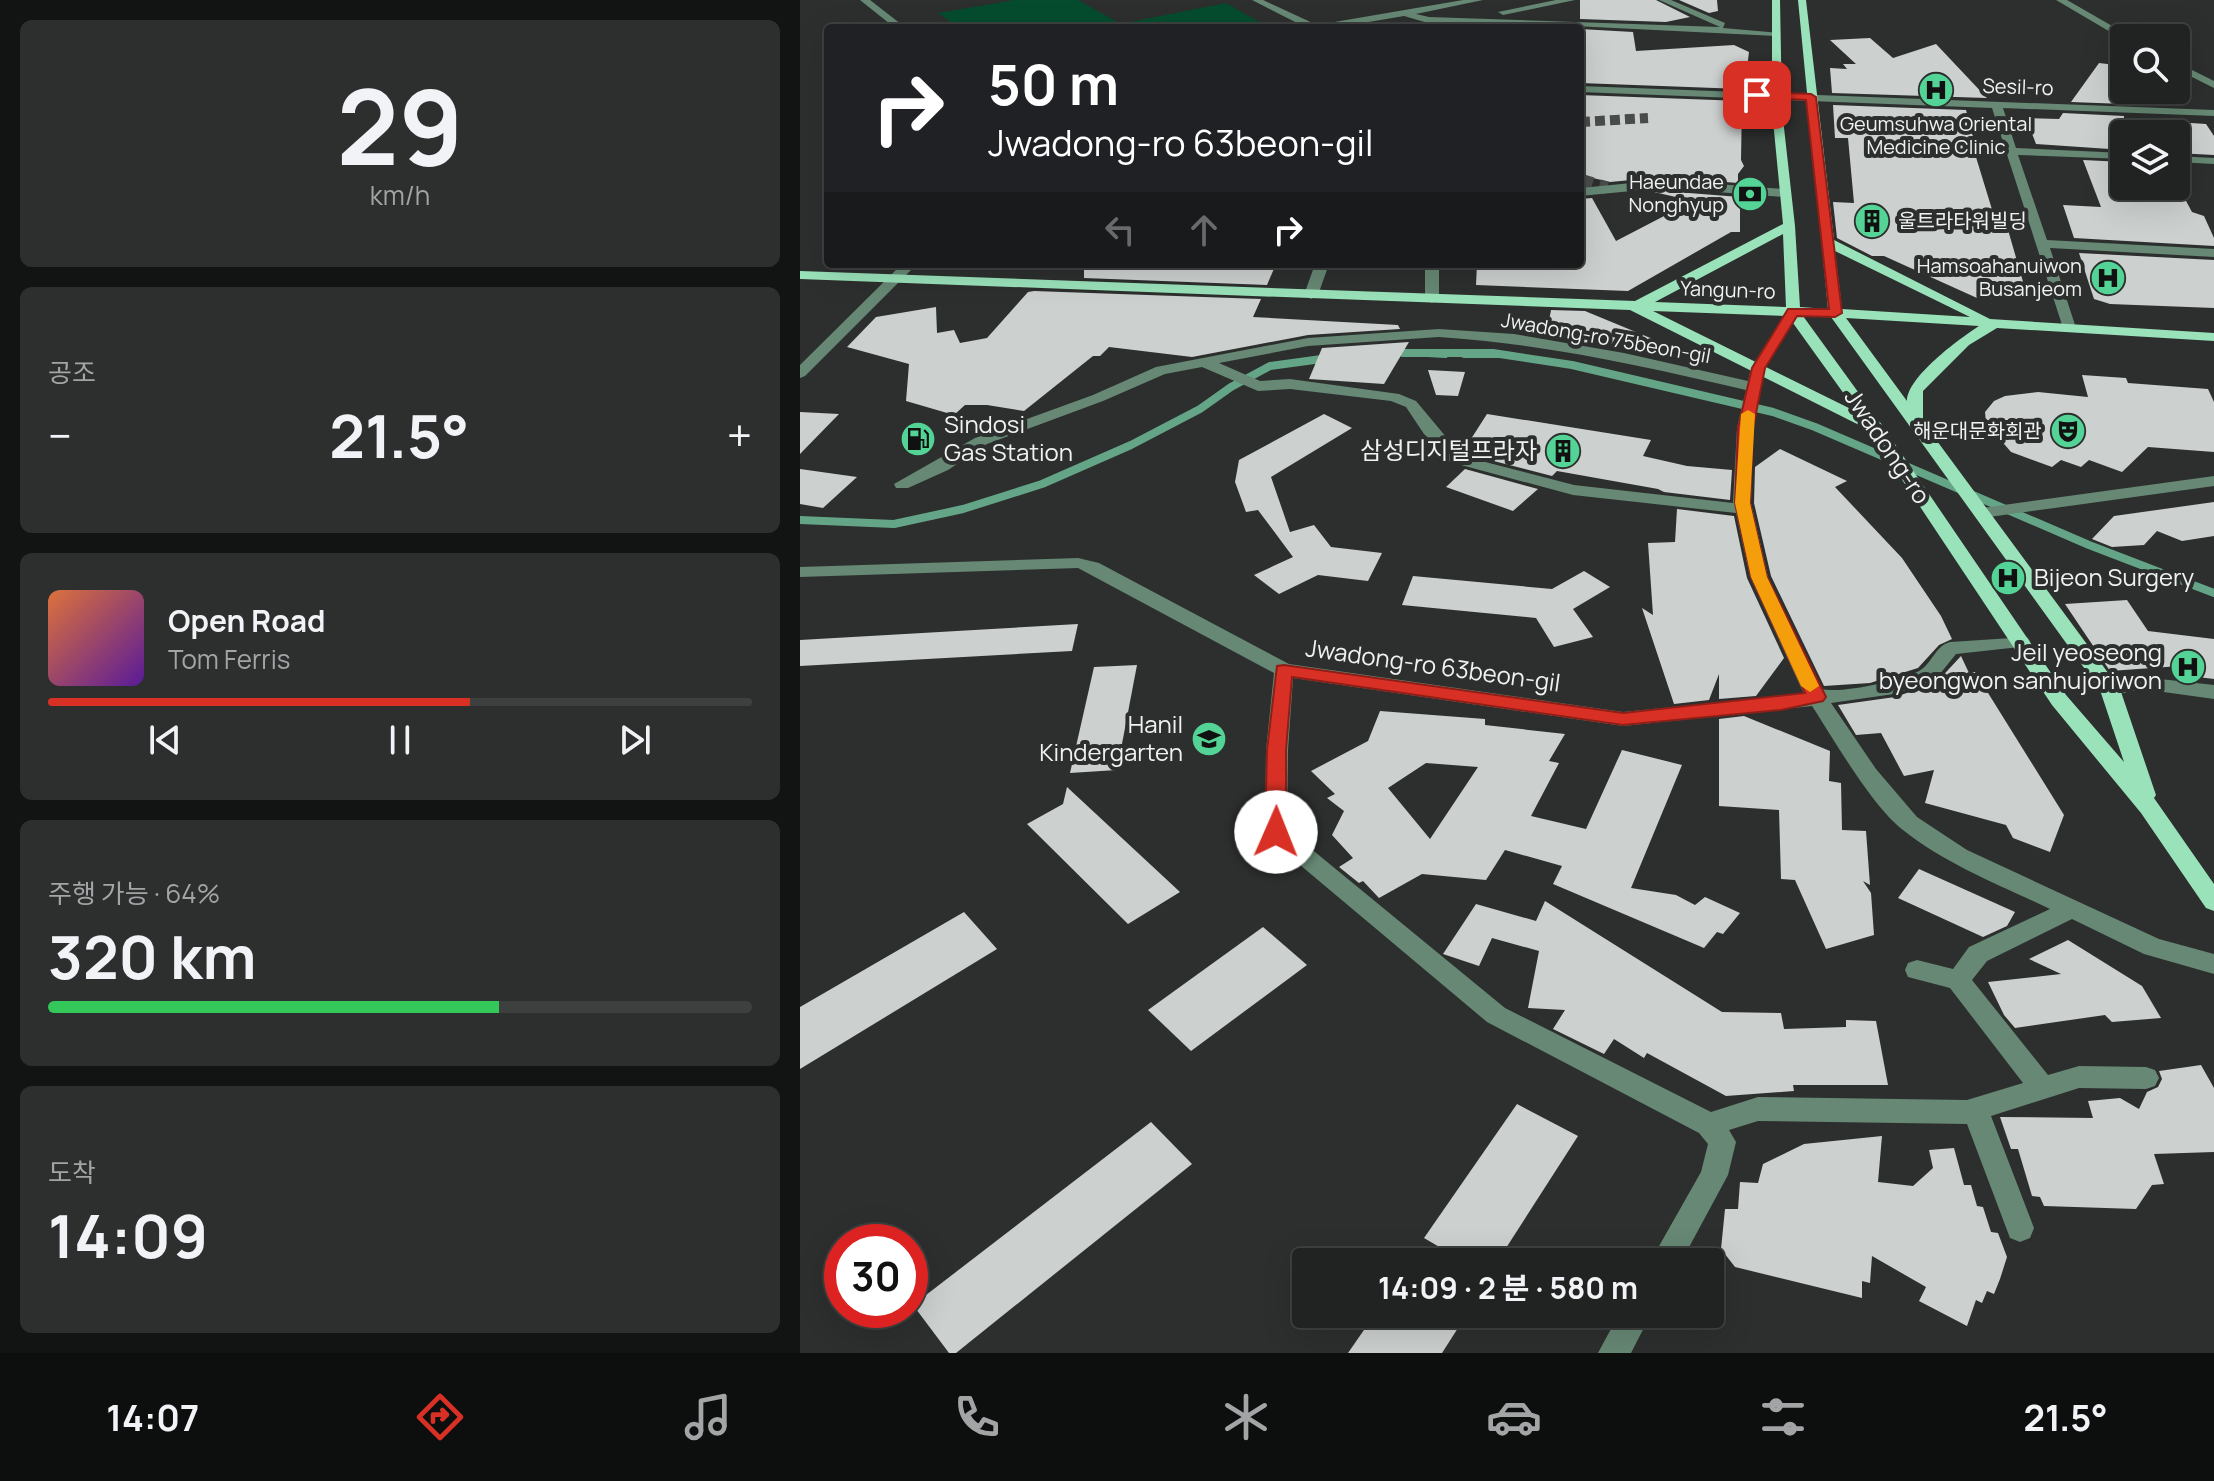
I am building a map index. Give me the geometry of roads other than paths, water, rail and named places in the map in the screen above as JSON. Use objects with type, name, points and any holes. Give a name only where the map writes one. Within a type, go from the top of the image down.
[{"type":"main road","points":[[1776,0],[1776,96],[1789,226],[1793,312]]},
{"type":"main road","name":"Jwadong-ro","points":[[1802,0],[1835,313],[2110,689],[2149,807]]},
{"type":"main road","points":[[1635,307],[1789,226]]},
{"type":"main road","points":[[1827,242],[1994,323]]},
{"type":"main road","name":"Yangun-ro","points":[[800,275],[1835,313],[2214,337]]},
{"type":"main road","points":[[1635,307],[1876,428]]},
{"type":"main road","name":"Jwadong-ro","points":[[1793,312],[1876,428],[2059,700],[2149,807],[2214,902]]},
{"type":"main road","points":[[1915,424],[1915,390],[1964,342],[1994,323]]},
{"type":"street","points":[[864,0],[896,24]]},
{"type":"street","points":[[1256,0],[1307,24]]},
{"type":"street","points":[[1340,24],[1479,0]]},
{"type":"street","points":[[1460,20],[1571,0]]},
{"type":"street","points":[[1663,0],[1736,31]]},
{"type":"street","points":[[2060,0],[2110,28]]},
{"type":"street","points":[[1405,13],[1428,20],[1560,24]]},
{"type":"street","points":[[1584,25],[1776,33]]},
{"type":"street","points":[[2190,72],[2214,73]]},
{"type":"street","points":[[2190,73],[2214,85]]},
{"type":"street","name":"Sesil-ro","points":[[1584,89],[2214,113]]},
{"type":"street","points":[[1996,104],[2069,328]]},
{"type":"street","points":[[2011,151],[2110,155]]},
{"type":"street","points":[[2190,160],[2214,161]]},
{"type":"street","points":[[1584,192],[1663,184],[1785,193]]},
{"type":"street","points":[[2041,244],[2214,253]]},
{"type":"street","points":[[800,373],[906,268]]},
{"type":"street","points":[[1311,295],[1321,268]]},
{"type":"street","points":[[1432,268],[1432,299]]},
{"type":"street","points":[[1793,312],[1758,368],[1745,428],[1744,509],[1759,577],[1817,697],[1868,774],[1909,823],[1959,856],[2153,947],[2214,964]]},
{"type":"street","name":"Jwadong-ro 75beon-gil","points":[[902,484],[942,466],[981,441],[1098,398],[1161,370],[1308,342],[1439,333],[1514,338],[1624,357],[1754,387]]},
{"type":"street","points":[[1206,363],[1258,386],[1290,384],[1361,391],[1411,404],[1456,459],[1573,490],[1744,509]]},
{"type":"street","points":[[1982,513],[2214,481]]},
{"type":"street","name":"Jwadong-ro 63beon-gil","points":[[800,572],[1078,563],[1093,567],[1284,670],[1623,719],[1781,704],[1905,683],[1928,675],[1950,648],[2020,641]]},
{"type":"street","points":[[1284,670],[1277,750],[1276,832],[1496,1015],[1709,1125],[1722,1142],[1714,1175],[1673,1248]]},
{"type":"street","points":[[2110,689],[2142,683],[2214,692]]},
{"type":"street","points":[[1958,980],[1978,954],[2072,909]]},
{"type":"street","points":[[1917,970],[1958,980],[2042,1088]]},
{"type":"street","points":[[1709,1125],[1758,1109],[1968,1112],[2079,1077],[2146,1078]]},
{"type":"street","points":[[1975,1109],[2020,1228]]},
{"type":"street","points":[[1614,1353],[1628,1328]]},
{"type":"waterway","points":[[1392,352],[1410,353]]},
{"type":"waterway","points":[[1403,353],[1410,353]]},
{"type":"waterway","points":[[1410,353],[1493,353],[1572,365],[1773,412],[1815,427],[2089,545],[2214,593]]},
{"type":"waterway","points":[[1410,353],[1445,355]]},
{"type":"waterway","points":[[1464,355],[1503,355]]},
{"type":"waterway","points":[[800,520],[894,524],[963,509],[1042,484],[1131,445],[1200,409],[1231,387],[1270,366],[1329,358]]},
{"type":"tunnel","points":[[1584,122],[1648,118]]},
{"type":"tunnel","points":[[1584,181],[1607,188]]},
{"type":"place","name":"Geumsuhwa Oriental Medicine Clinic","points":[[1936,90]]},
{"type":"place","name":"Haeundae Nonghyup","points":[[1750,194]]},
{"type":"place","name":"울트라타워빌딩","points":[[1872,221]]},
{"type":"place","name":"Hamsoahanuiwon Busanjeom","points":[[2108,278]]},
{"type":"place","name":"해운대문화회관","points":[[2068,431]]},
{"type":"place","name":"Sindosi Gas Station","points":[[918,439]]},
{"type":"place","name":"삼성디지털프라자","points":[[1563,451]]},
{"type":"place","name":"Bijeon Surgery","points":[[2008,578]]},
{"type":"place","name":"Jeil yeoseong byeongwon sanhujoriwon","points":[[2188,667]]},
{"type":"place","name":"Hanil Kindergarten","points":[[1209,739]]}]
